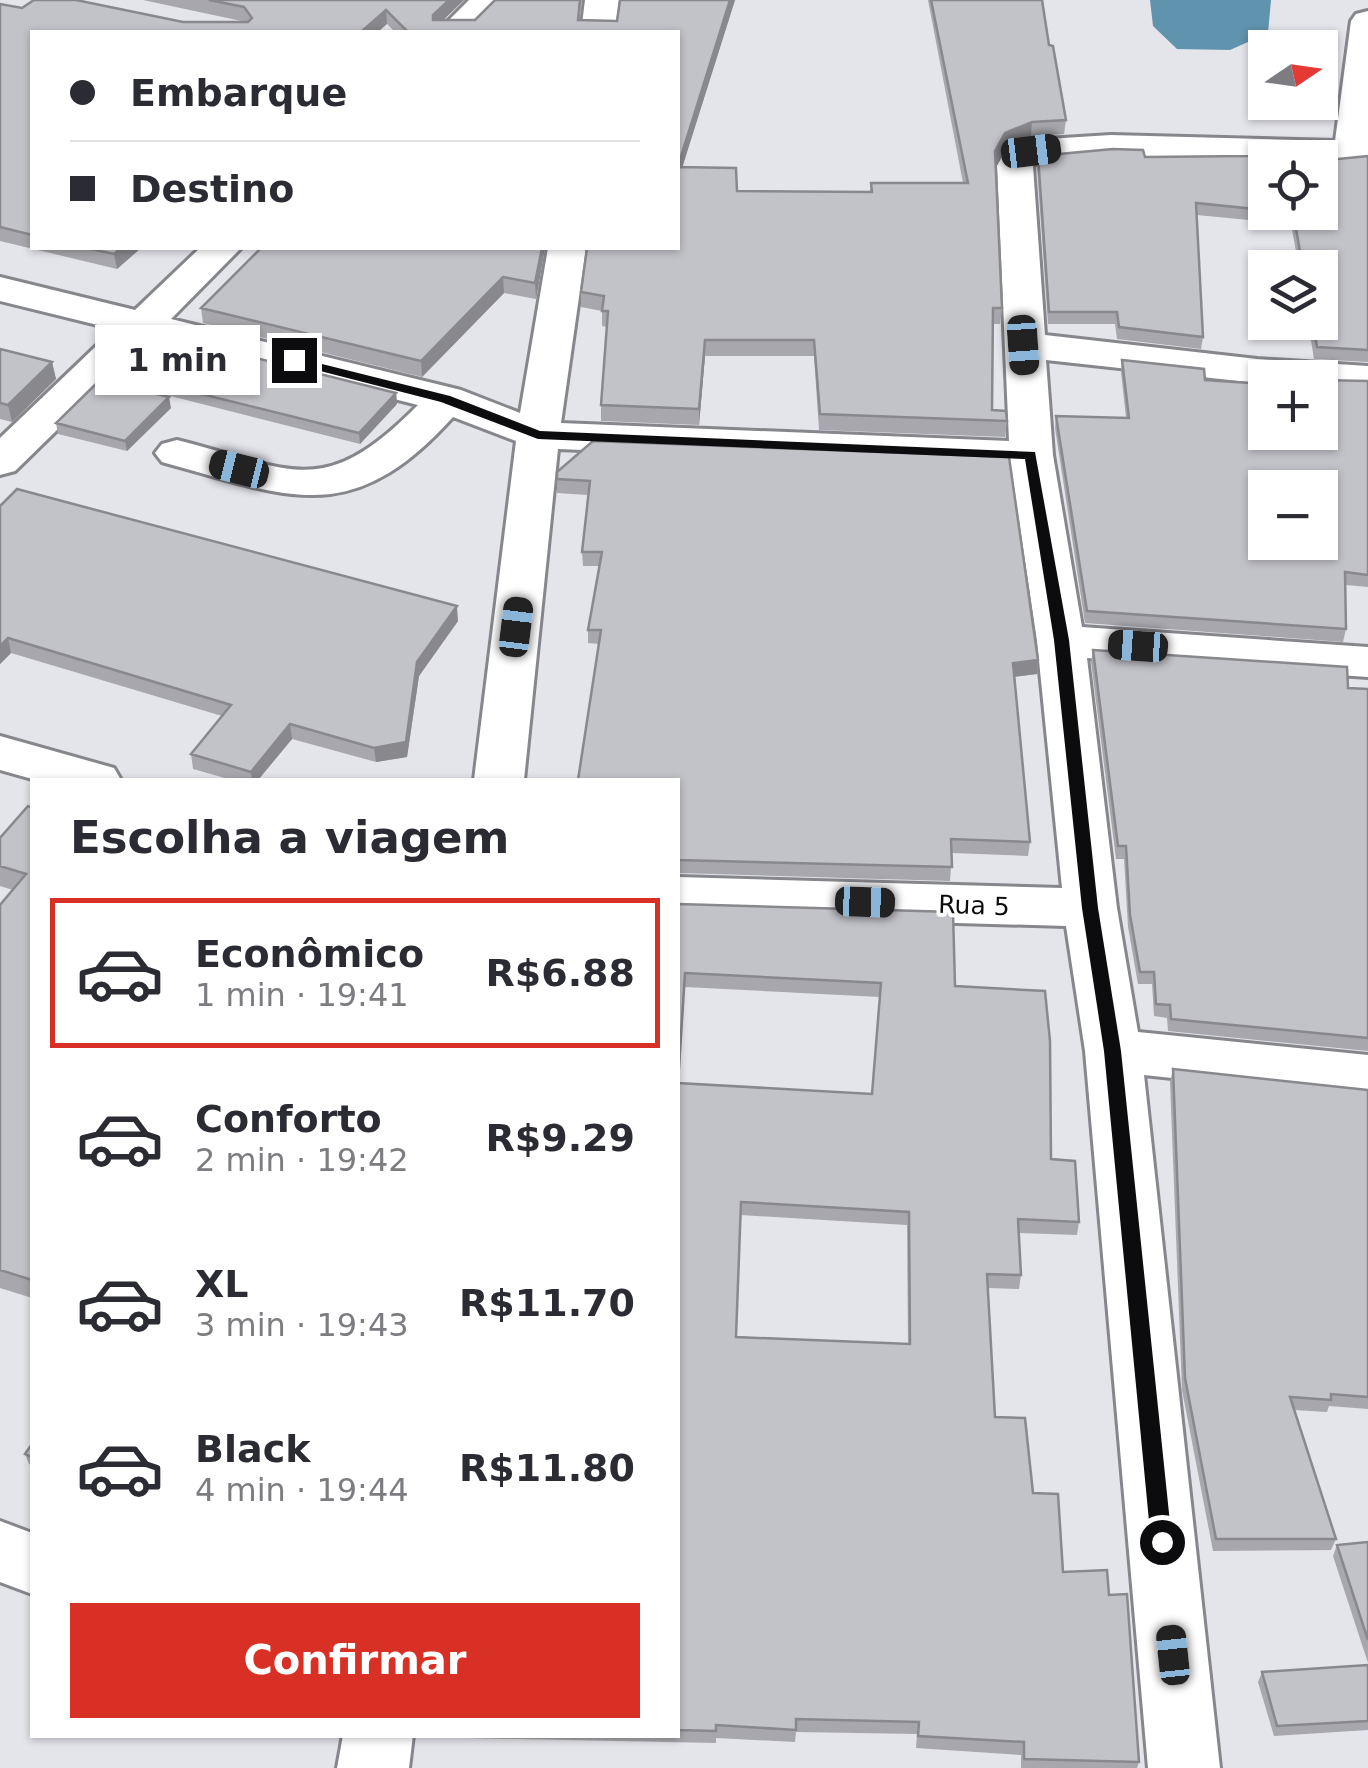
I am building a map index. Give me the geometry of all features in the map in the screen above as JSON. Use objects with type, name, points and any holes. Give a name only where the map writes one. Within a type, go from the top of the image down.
[{"type":"street","points":[[456,30],[488,0]]},
{"type":"street","points":[[598,30],[602,0]]},
{"type":"street","points":[[1184,1768],[1112,1051],[1090,908],[1062,640],[1031,455],[1016,166],[1018,158],[1031,151],[1054,148],[1243,146],[1360,152],[1368,21]]},
{"type":"street","points":[[0,462],[220,250]]},
{"type":"street","points":[[499,778],[538,435],[567,250]]},
{"type":"street","points":[[0,289],[446,399],[538,435],[1031,455]]},
{"type":"street","points":[[1023,345],[1257,371],[1368,378]]},
{"type":"street","points":[[177,453],[302,486],[356,476],[413,436],[446,399]]},
{"type":"street","points":[[1062,640],[1368,662]]},
{"type":"street","points":[[0,753],[89,778]]},
{"type":"street","name":"Rua 5","points":[[680,896],[1090,908]]},
{"type":"street","points":[[1112,1051],[1368,1077]]},
{"type":"street","points":[[0,1551],[30,1563]]},
{"type":"street","points":[[372,1768],[377,1738]]},
{"type":"water","points":[[1150,0],[1271,0],[1268,30],[1248,30],[1248,42],[1230,50],[1177,49],[1153,26]]},
{"type":"building","points":[[34,0],[76,0],[183,22],[248,22],[252,18],[244,7],[209,0],[449,0],[433,15],[433,20],[475,20],[495,0],[580,0],[578,20],[617,21],[620,0],[730,0],[680,160],[680,30],[406,30],[386,10],[363,30],[30,30],[30,234],[0,227],[0,4],[22,8]]},
{"type":"building","points":[[931,0],[1042,0],[1066,120],[1032,122],[1005,133],[995,151],[1002,308],[993,308],[992,410],[1006,411],[1007,421],[820,414],[814,340],[705,340],[699,409],[601,405],[608,311],[602,311],[604,296],[581,292],[587,250],[680,250],[680,167],[736,168],[737,191],[872,192],[871,183],[968,183]]},
{"type":"building","points":[[1113,149],[1143,150],[1145,157],[1248,156],[1248,208],[1196,203],[1203,337],[1119,327],[1117,312],[1049,312],[1038,156]]},
{"type":"building","points":[[1368,156],[1368,350],[1317,347],[1316,340],[1338,340],[1338,250],[1300,250],[1296,230],[1338,230],[1338,158]]},
{"type":"building","points":[[259,250],[542,250],[535,283],[503,277],[421,361],[201,308]]},
{"type":"building","points":[[176,338],[396,393],[359,433],[137,378]]},
{"type":"building","points":[[0,349],[52,362],[8,405],[0,403]]},
{"type":"building","points":[[1122,360],[1204,369],[1205,380],[1248,383],[1248,450],[1338,450],[1338,380],[1368,381],[1368,575],[1345,572],[1346,629],[1087,611],[1056,416],[1129,418]]},
{"type":"building","points":[[100,380],[169,397],[125,441],[56,423]]},
{"type":"building","points":[[593,441],[1009,457],[1038,660],[1013,663],[1030,842],[951,839],[952,867],[680,860],[680,778],[578,778],[601,630],[588,630],[602,552],[582,552],[590,481],[557,479],[557,472]]},
{"type":"building","points":[[17,489],[457,606],[417,662],[406,742],[374,748],[290,724],[251,772],[191,754],[231,705],[8,638],[0,646],[0,506]]},
{"type":"building","points":[[1093,650],[1347,667],[1348,688],[1368,689],[1368,1038],[1171,1019],[1170,1005],[1156,1004],[1154,972],[1140,972],[1130,915],[1126,846],[1118,846]]},
{"type":"building","points":[[30,807],[30,1279],[0,1270],[0,905],[26,874],[0,866],[0,838]]},
{"type":"building","points":[[680,904],[953,912],[955,986],[1045,991],[1050,1041],[1051,1159],[1075,1161],[1079,1222],[1018,1219],[1021,1275],[987,1274],[995,1417],[1025,1418],[1033,1493],[1058,1494],[1063,1572],[1107,1570],[1109,1595],[1127,1594],[1139,1762],[1024,1759],[1024,1742],[918,1736],[919,1722],[796,1719],[796,1730],[716,1725],[716,1731],[680,1730],[680,1083],[872,1094],[881,983],[685,973],[680,1052]],"holes":[[[741,1202],[909,1212],[910,1344],[736,1337]]]},
{"type":"building","points":[[1173,1069],[1368,1090],[1368,1397],[1290,1397],[1336,1539],[1216,1539],[1185,1378]]},
{"type":"building","points":[[1368,1542],[1368,1640],[1337,1545]]},
{"type":"building","points":[[1368,1665],[1368,1721],[1277,1726],[1262,1672]]},
{"type":"route","points":[[294,360],[446,399],[538,435],[1031,455],[1062,640],[1090,908],[1112,1051],[1162,1542]]}]
